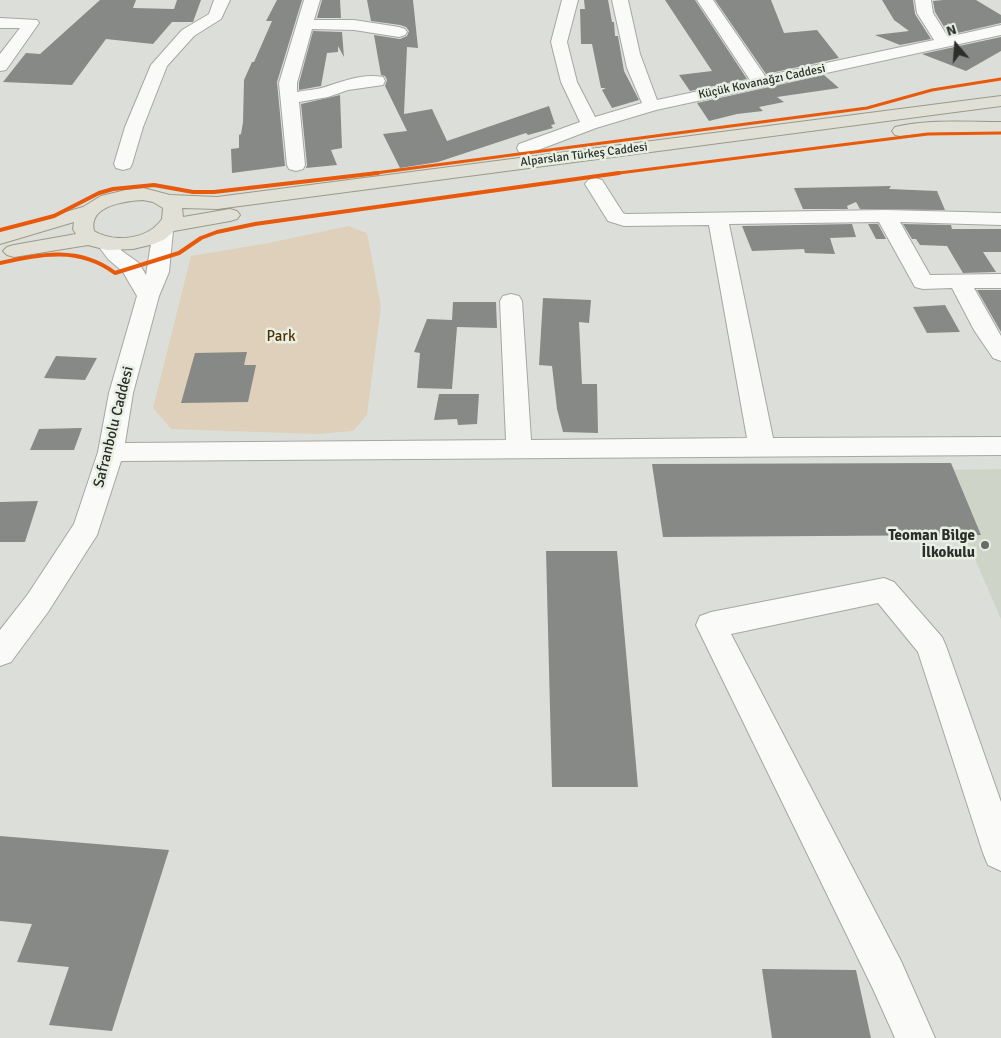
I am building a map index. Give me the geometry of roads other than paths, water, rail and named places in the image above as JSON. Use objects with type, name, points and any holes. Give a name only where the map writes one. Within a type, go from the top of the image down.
[{"type":"main road","points":[[691,147],[746,128],[895,108],[956,92],[1001,85]]},
{"type":"main road","name":"Alparslan Türkeş Caddesi","points":[[99,241],[137,242],[165,228],[221,216],[1001,101]]},
{"type":"main road","name":"Alparslan Türkeş Caddesi","points":[[90,211],[100,204],[128,195],[156,196],[166,201],[216,203],[1001,111]]},
{"type":"main road","points":[[691,147],[764,150],[916,129],[1001,127]]},
{"type":"main road","points":[[165,228],[174,215],[172,207],[166,201]]},
{"type":"main road","points":[[0,238],[90,211]]},
{"type":"main road","points":[[90,211],[84,219],[83,228],[86,235],[99,241]]},
{"type":"main road","points":[[0,254],[99,241]]},
{"type":"street","points":[[122,164],[134,127],[159,65],[188,33],[216,16],[222,0]]},
{"type":"street","points":[[296,165],[288,83],[312,0]]},
{"type":"street","points":[[570,0],[559,42],[568,82],[590,124]]},
{"type":"street","points":[[620,0],[631,56],[641,87],[652,106]]},
{"type":"street","points":[[705,0],[760,82]]},
{"type":"street","points":[[923,0],[925,13],[944,43]]},
{"type":"street","points":[[0,23],[31,24],[0,66]]},
{"type":"street","points":[[305,24],[354,25],[399,32]]},
{"type":"street","name":"Küçük Kovanağzı Caddesi","points":[[526,148],[590,124],[652,106],[1001,30]]},
{"type":"street","points":[[289,98],[328,92],[344,85],[376,81]]},
{"type":"street","points":[[595,184],[614,217],[624,220],[886,216],[1001,219]]},
{"type":"street","points":[[886,216],[923,282],[1001,281]]},
{"type":"street","points":[[718,219],[762,448]]},
{"type":"street","name":"Safranbolu Caddesi","points":[[0,652],[38,603],[87,527],[111,452],[121,393],[148,296],[156,283],[165,228]]},
{"type":"street","points":[[99,241],[130,268],[148,296]]},
{"type":"street","points":[[959,281],[985,330],[1001,353]]},
{"type":"street","points":[[511,301],[519,450]]},
{"type":"street","points":[[111,452],[1001,446]]},
{"type":"street","points":[[914,1038],[887,975],[711,625],[884,590],[931,646],[1001,853]]},
{"type":"place","name":"Teoman Bilge İlkokulu","points":[[985,545]]},
{"type":"park label","name":"Park","points":[[281,337]]}]
